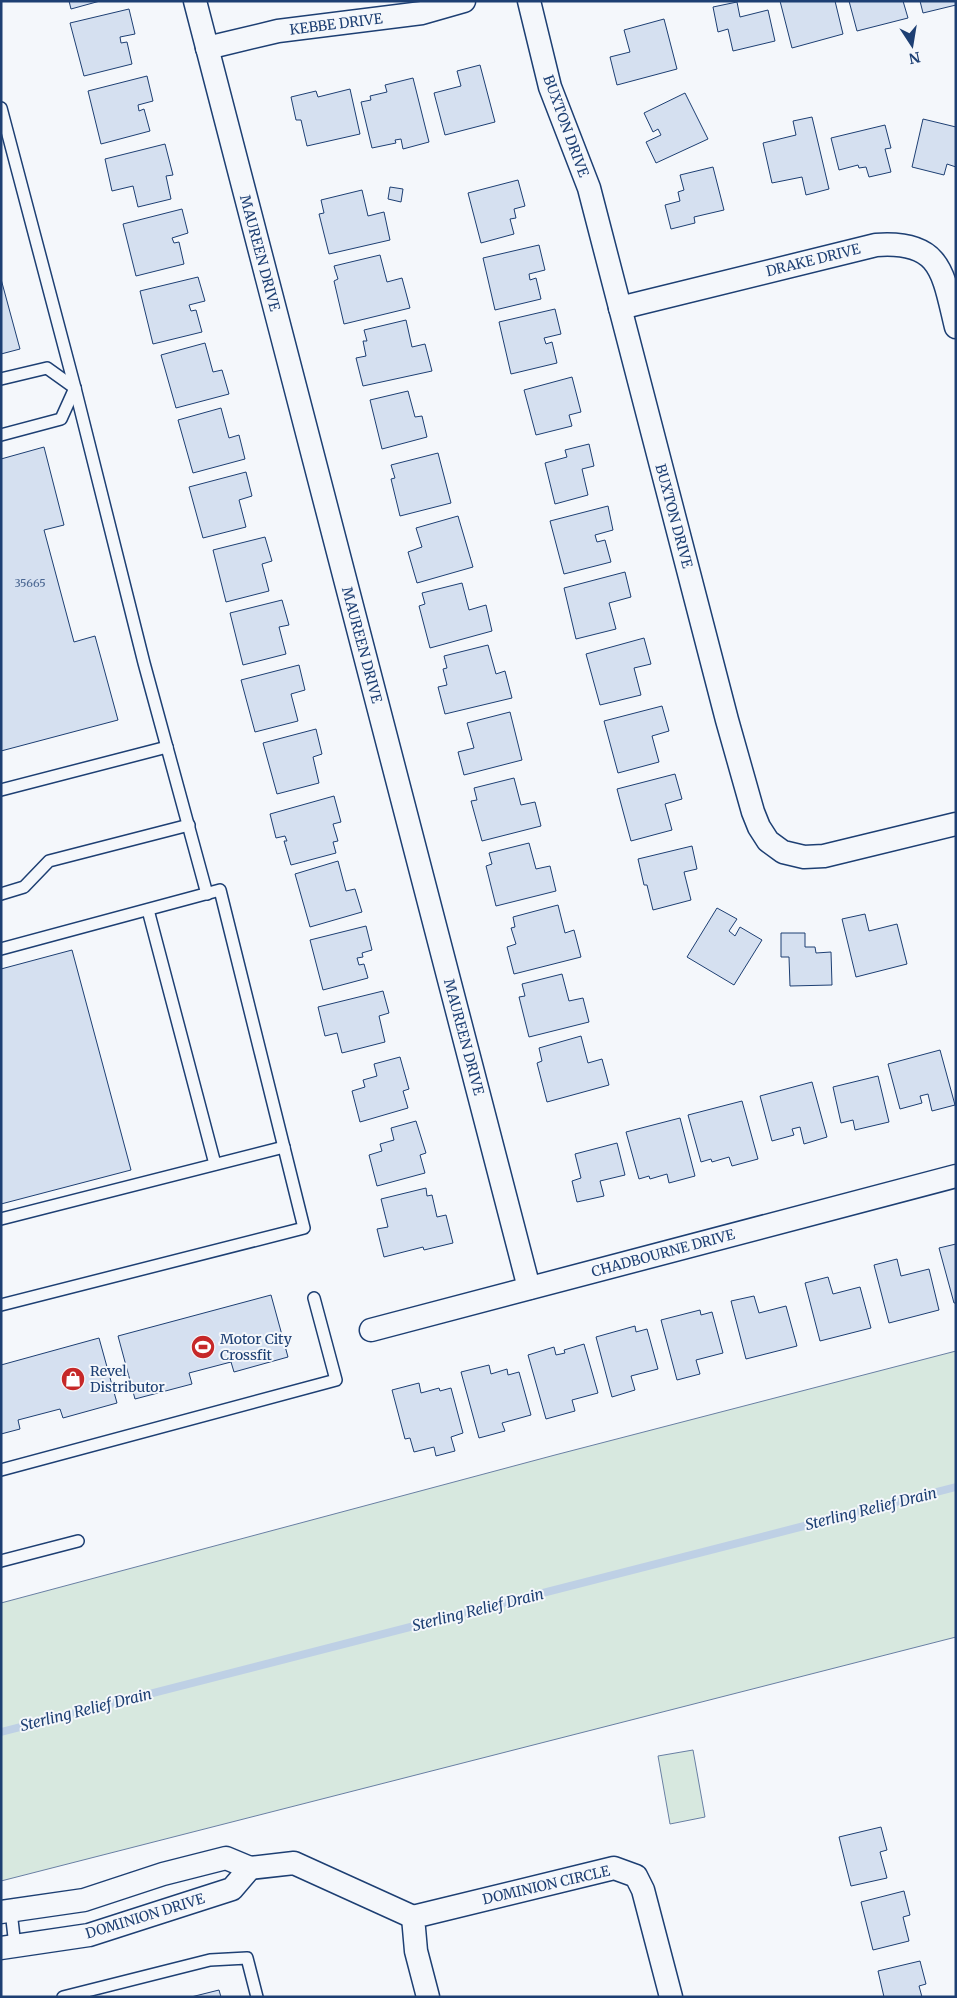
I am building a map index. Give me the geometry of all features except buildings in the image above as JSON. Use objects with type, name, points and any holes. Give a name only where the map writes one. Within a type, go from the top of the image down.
[{"type":"street","name":"MAUREEN DRIVE","points":[[195,1],[529,1288]]},
{"type":"street","name":"KEBBE DRIVE","points":[[207,48],[278,31],[422,13],[464,1]]},
{"type":"street","name":"BUXTON DRIVE","points":[[529,1],[550,87],[589,188],[727,720],[759,827],[768,841],[784,852],[804,857],[824,856],[956,824]]},
{"type":"street","name":"DRAKE DRIVE","points":[[620,308],[876,244],[890,244],[917,248],[929,255],[937,265],[943,277],[956,327]]},
{"type":"street","name":"CHADBOURNE DRIVE","points":[[371,1330],[956,1176]]},
{"type":"street","points":[[6,1911],[84,1900],[163,1874],[226,1858],[250,1868],[294,1863],[413,1916],[416,1951],[428,1997]]},
{"type":"street","name":"DOMINION DRIVE","points":[[8,1946],[90,1935],[232,1889],[250,1868]]},
{"type":"street","name":"DOMINION CIRCLE","points":[[413,1916],[614,1868],[636,1876],[643,1890],[671,1997]]},
{"type":"lane","points":[[1,108],[76,388],[144,663],[207,894]]},
{"type":"lane","points":[[1,379],[47,368],[76,388]]},
{"type":"lane","points":[[1,434],[61,419],[76,388]]},
{"type":"lane","points":[[1,790],[167,747]]},
{"type":"lane","points":[[1,894],[24,887],[49,861],[188,825]]},
{"type":"lane","points":[[1,949],[220,890],[304,1228],[1,1305]]},
{"type":"lane","points":[[148,910],[215,1164]]},
{"type":"lane","points":[[1,1219],[284,1147]]},
{"type":"lane","points":[[1,1470],[336,1380],[314,1298]]},
{"type":"lane","points":[[1,1561],[78,1541]]},
{"type":"lane","points":[[6,1911],[8,1946]]},
{"type":"lane","points":[[63,1997],[210,1960],[247,1958],[258,1997]]},
{"type":"shaded area","name":"Sterling Relief Drain","points":[[956,1351],[956,1637],[1,1881],[1,1603],[555,1455]]},
{"type":"shaded area","points":[[693,1750],[705,1817],[670,1824],[658,1756]]},
{"type":"waterway","name":"Sterling Relief Drain","points":[[1,1732],[956,1487]]},
{"type":"place","name":"Motor City Crossfit","points":[[203,1347]]},
{"type":"place","name":"Revel Distributor","points":[[73,1379]]}]
